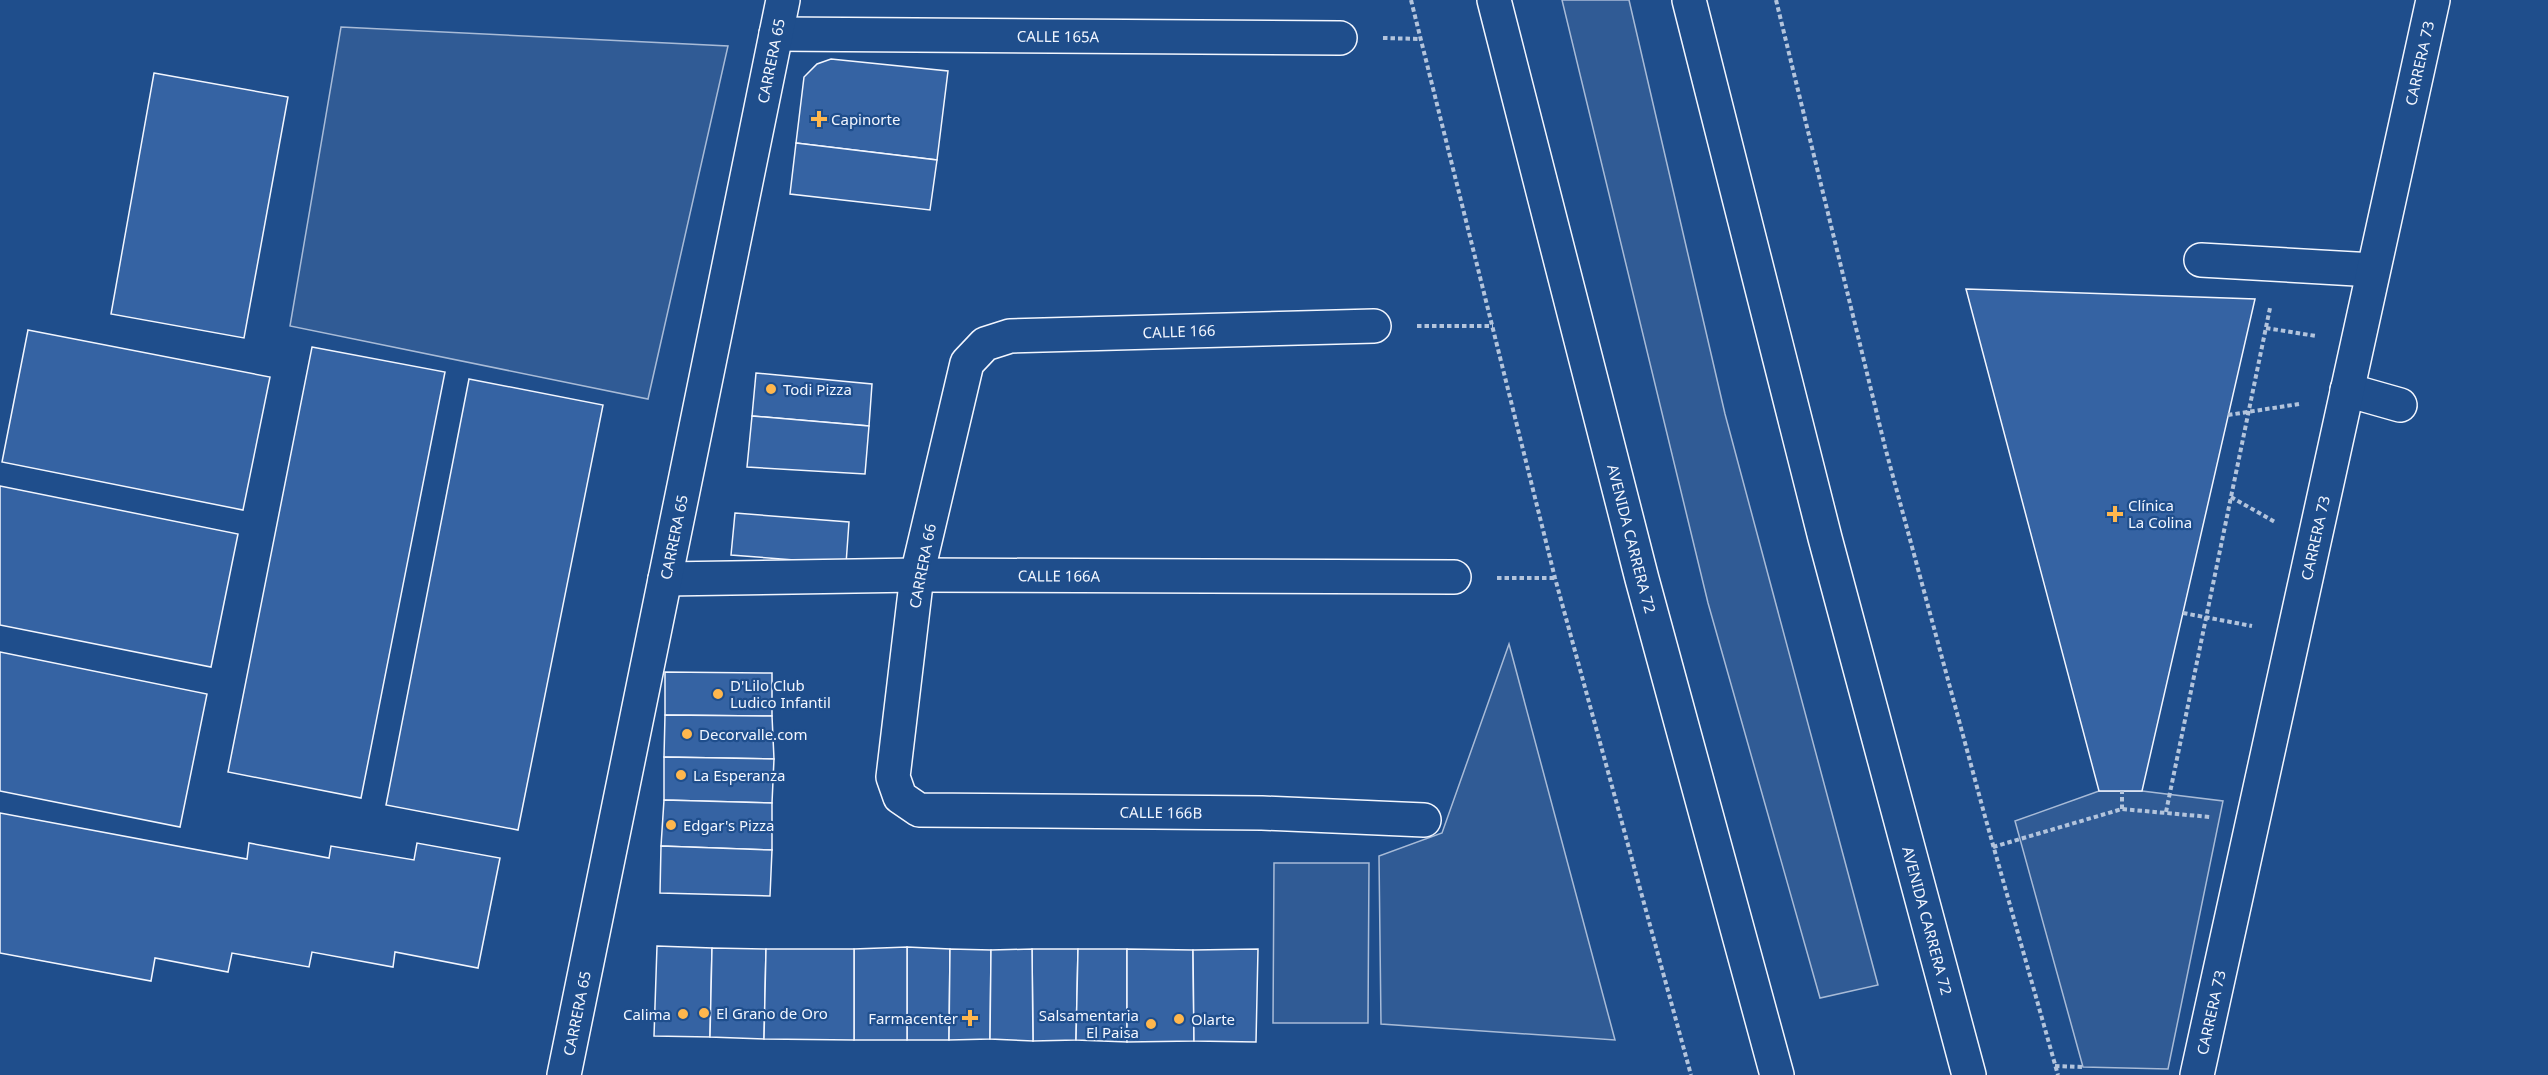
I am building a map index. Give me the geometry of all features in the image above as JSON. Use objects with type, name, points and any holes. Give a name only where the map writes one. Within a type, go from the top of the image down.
[{"type":"main road","name":"CARRERA 65","points":[[564,1075],[783,0]]},
{"type":"main road","name":"AVENIDA CARRERA 72","points":[[1494,0],[1642,579],[1777,1075]]},
{"type":"main road","name":"AVENIDA CARRERA 72","points":[[1689,0],[1822,527],[1969,1075]]},
{"type":"main road","name":"CARRERA 73","points":[[2197,1075],[2433,0]]},
{"type":"main road","name":"CALLE 165A","points":[[776,34],[1340,38]]},
{"type":"main road","points":[[2201,260],[2373,270]]},
{"type":"main road","name":"CALLE 166","points":[[985,344],[1010,336],[1374,326]]},
{"type":"main road","name":"CARRERA 66","points":[[900,796],[893,777],[917,575],[967,363],[985,344]]},
{"type":"main road","points":[[2347,390],[2400,405]]},
{"type":"main road","name":"CALLE 166A","points":[[665,579],[917,575],[1454,577]]},
{"type":"main road","name":"CALLE 166B","points":[[900,796],[919,810],[1262,813],[1424,820]]},
{"type":"path","points":[[1411,0],[1555,578],[1690,1075]]},
{"type":"path","points":[[1776,0],[1885,447],[1993,847],[2058,1075]]},
{"type":"path","points":[[2166,813],[2272,300]]},
{"type":"path","points":[[1374,326],[1493,327]]},
{"type":"path","points":[[2266,328],[2326,338]]},
{"type":"path","points":[[2228,415],[2301,404]]},
{"type":"path","points":[[2230,497],[2284,526]]},
{"type":"path","points":[[1454,577],[1555,578]]},
{"type":"path","points":[[2183,613],[2262,627]]},
{"type":"path","points":[[2122,791],[2122,809]]},
{"type":"path","points":[[1993,847],[2122,809],[2219,818]]},
{"type":"path","points":[[2055,1066],[2083,1067]]},
{"type":"shaded area","points":[[1562,0],[1629,0],[1725,414],[1878,985],[1820,998],[1708,603]]},
{"type":"shaded area","points":[[341,27],[728,46],[648,399],[290,326]]},
{"type":"shaded area","points":[[1509,644],[1615,1040],[1381,1024],[1379,856],[1442,833]]},
{"type":"shaded area","points":[[2099,791],[2142,791],[2223,801],[2168,1069],[2083,1067],[2015,821]]},
{"type":"shaded area","points":[[1274,863],[1369,863],[1368,1023],[1273,1023]]},
{"type":"building","points":[[831,59],[948,71],[937,160],[796,143],[804,77],[817,64]]},
{"type":"building","points":[[154,73],[288,97],[244,338],[111,314]]},
{"type":"building","points":[[796,143],[937,160],[930,210],[790,194]]},
{"type":"building","name":"Clínica La Colina","points":[[1966,289],[2255,299],[2142,791],[2099,791]]},
{"type":"building","points":[[28,330],[270,377],[243,510],[2,462]]},
{"type":"building","points":[[312,347],[445,372],[361,798],[228,772]]},
{"type":"building","points":[[756,373],[872,384],[869,426],[752,416]]},
{"type":"building","points":[[469,379],[603,405],[518,830],[386,805]]},
{"type":"building","points":[[752,416],[869,426],[865,474],[747,467]]},
{"type":"building","points":[[0,486],[238,534],[211,667],[0,625]]},
{"type":"building","points":[[735,513],[849,522],[846,564],[731,555]]},
{"type":"building","points":[[0,652],[207,694],[180,827],[0,791]]},
{"type":"building","name":"D'Lilo Club Ludico Infantil","points":[[665,672],[772,673],[772,716],[665,715]]},
{"type":"building","points":[[665,715],[772,716],[774,759],[664,757]]},
{"type":"building","points":[[664,757],[774,759],[772,803],[664,800]]},
{"type":"building","points":[[664,800],[772,803],[772,850],[661,846]]},
{"type":"building","points":[[0,813],[247,859],[249,843],[329,858],[331,846],[414,860],[417,843],[500,858],[478,968],[395,952],[393,967],[312,952],[309,967],[232,953],[228,972],[155,958],[151,981],[0,953]]},
{"type":"building","points":[[661,846],[772,850],[770,896],[660,893]]},
{"type":"building","points":[[657,946],[712,948],[710,1037],[654,1036]]},
{"type":"building","points":[[907,947],[950,949],[949,1040],[907,1040]]},
{"type":"building","points":[[907,947],[907,1040],[854,1040],[854,949]]},
{"type":"building","points":[[712,948],[766,949],[764,1039],[710,1037]]},
{"type":"building","points":[[766,949],[854,949],[854,1040],[764,1039]]},
{"type":"building","points":[[950,949],[991,950],[990,1039],[949,1040]]},
{"type":"building","points":[[1032,949],[1078,949],[1076,1040],[1033,1041]]},
{"type":"building","points":[[1032,949],[1033,1041],[990,1039],[991,950]]},
{"type":"building","points":[[1078,949],[1127,949],[1127,1042],[1076,1040]]},
{"type":"building","points":[[1127,949],[1193,950],[1194,1041],[1127,1042]]},
{"type":"building","points":[[1258,949],[1256,1042],[1194,1041],[1193,950]]},
{"type":"place","name":"Capinorte","points":[[819,119]]},
{"type":"place","name":"Todi Pizza","points":[[771,389]]},
{"type":"place","name":"Clínica La Colina","points":[[2115,514]]},
{"type":"place","name":"D'Lilo Club Ludico Infantil","points":[[718,694]]},
{"type":"place","name":"Decorvalle.com","points":[[687,734]]},
{"type":"place","name":"La Esperanza","points":[[681,775]]},
{"type":"place","name":"Edgar's Pizza","points":[[671,825]]},
{"type":"place","name":"El Grano de Oro","points":[[704,1013]]},
{"type":"place","name":"Calima","points":[[683,1014]]},
{"type":"place","name":"Farmacenter","points":[[970,1018]]},
{"type":"place","name":"Olarte","points":[[1179,1019]]},
{"type":"place","name":"Salsamentaria El Paisa","points":[[1151,1024]]}]
